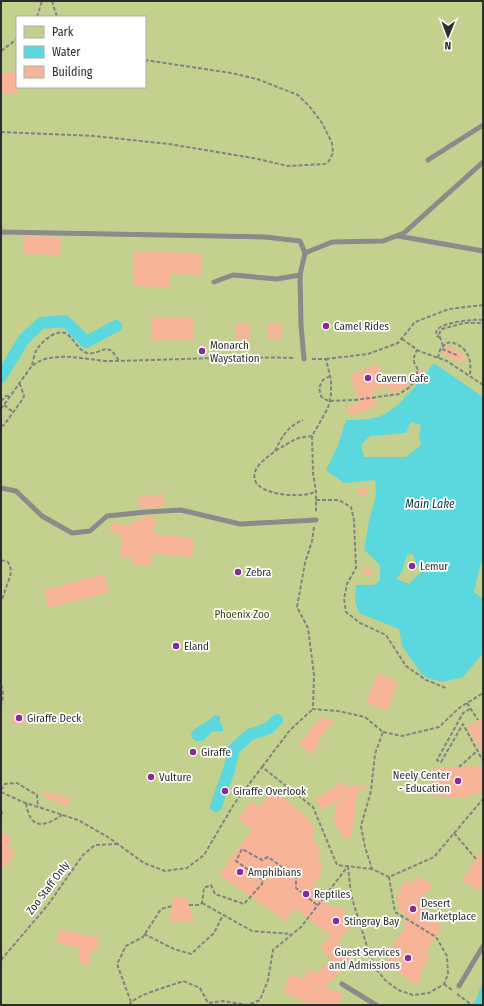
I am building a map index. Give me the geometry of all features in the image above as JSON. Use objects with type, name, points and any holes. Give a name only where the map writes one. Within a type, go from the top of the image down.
[{"type":"lane","points":[[428,160],[483,125]]},
{"type":"lane","points":[[306,253],[332,242],[383,241],[397,236],[404,232],[483,162]]},
{"type":"lane","points":[[1,232],[265,237],[300,241],[306,253],[300,275],[301,325],[304,359]]},
{"type":"lane","points":[[397,236],[483,251]]},
{"type":"lane","points":[[214,282],[233,275],[277,279],[300,275]]},
{"type":"lane","points":[[1,488],[16,491],[42,516],[72,533],[90,531],[108,516],[181,510],[240,524],[316,520]]},
{"type":"lane","points":[[460,986],[483,946]]},
{"type":"lane","points":[[342,984],[376,1005]]},
{"type":"path","points":[[37,16],[42,1]]},
{"type":"path","points":[[52,1],[57,16]]},
{"type":"path","points":[[1,50],[16,40]]},
{"type":"path","points":[[1,132],[94,136],[162,143],[253,158],[288,166],[325,164],[329,161],[333,153],[332,143],[322,123],[310,107],[298,95],[257,80],[231,73],[146,60]]},
{"type":"path","points":[[31,367],[37,362],[51,358],[69,357],[99,361],[215,358],[326,359],[368,354],[398,343],[415,322],[448,309],[483,305]]},
{"type":"path","points":[[443,346],[437,329],[447,324],[464,320],[483,320]]},
{"type":"path","points":[[438,335],[442,329],[457,325],[483,323]]},
{"type":"path","points":[[1,409],[31,367],[36,351],[54,334],[59,332],[67,334],[81,349],[88,353],[110,350],[115,354],[119,361]]},
{"type":"path","points":[[402,339],[417,350],[447,361],[483,385]]},
{"type":"path","points":[[438,358],[443,346],[448,343],[462,346],[471,365],[470,376]]},
{"type":"path","points":[[441,349],[459,356]]},
{"type":"path","points":[[330,376],[323,380],[319,388],[321,396],[329,401],[342,401],[393,395],[405,392],[410,387],[418,370],[414,359],[417,350]]},
{"type":"path","points":[[88,353],[88,360]]},
{"type":"path","points":[[38,807],[37,796],[17,783],[5,784],[1,791],[26,803],[38,807],[62,815],[78,820],[118,844],[144,863],[165,871],[187,868],[204,855],[234,804],[290,730],[313,709],[314,675],[308,628],[297,607],[305,563],[312,541],[316,520],[316,492],[313,473],[312,436],[328,408],[330,376],[326,359]]},
{"type":"path","points":[[1,426],[24,396],[20,384]]},
{"type":"path","points":[[1,401],[6,396],[11,396]]},
{"type":"path","points":[[4,404],[13,412]]},
{"type":"path","points":[[275,452],[285,432],[295,423],[303,420]]},
{"type":"path","points":[[312,436],[298,438],[268,456],[255,472],[255,478],[262,488],[270,492],[300,495],[316,492]]},
{"type":"path","points":[[316,500],[338,500],[351,507],[354,520],[356,568],[347,584],[344,599],[346,612],[360,623],[386,635],[406,666],[426,680],[446,688]]},
{"type":"path","points":[[1,560],[8,562],[11,566],[11,571],[5,593],[1,601]]},
{"type":"path","points":[[1,686],[3,689],[1,705]]},
{"type":"path","points":[[313,709],[338,711],[365,717],[383,732],[402,736],[440,727],[459,708],[483,692]]},
{"type":"path","points":[[467,703],[478,720]]},
{"type":"path","points":[[470,709],[463,712],[437,760],[441,762],[463,724],[483,762]]},
{"type":"path","points":[[372,869],[365,847],[362,826],[371,791],[375,754],[383,732]]},
{"type":"path","points":[[459,767],[477,751]]},
{"type":"path","points":[[262,767],[313,807],[337,865],[372,869],[389,877],[434,857],[483,799]]},
{"type":"path","points":[[26,803],[27,813],[30,818],[38,824],[47,824],[62,815]]},
{"type":"path","points":[[1,811],[1,819]]},
{"type":"path","points":[[454,833],[476,859]]},
{"type":"path","name":"Zoo Staff Only","points":[[1,960],[47,906],[83,855],[95,845],[118,844]]},
{"type":"path","points":[[202,903],[204,888],[211,885],[215,894],[244,904],[262,884],[263,880],[236,860],[242,849],[262,860],[268,857],[296,877],[296,888],[317,906]]},
{"type":"path","points":[[348,866],[351,895],[370,956],[376,969],[385,980],[398,990],[413,995],[429,993],[444,984],[448,974],[447,956],[436,937],[395,912],[389,877]]},
{"type":"path","points":[[129,1005],[138,997],[183,981],[200,988],[208,1003],[223,1001],[248,1005],[260,1000],[268,980],[273,950],[301,927],[348,866]]},
{"type":"path","points":[[189,905],[199,905],[202,903]]},
{"type":"path","points":[[202,903],[252,931],[292,934]]},
{"type":"path","points":[[131,1002],[117,964],[126,946],[143,937],[161,909],[172,906]]},
{"type":"path","points":[[144,934],[174,949],[190,954],[214,933],[223,915]]},
{"type":"path","points":[[467,1002],[472,1005]]},
{"type":"green space","name":"Phoenix Zoo","points":[[1,1],[483,1],[483,1005],[1,1005]]},
{"type":"water","name":"Main Lake","points":[[434,363],[483,397],[483,562],[481,563],[474,592],[483,599],[483,653],[463,677],[443,682],[428,678],[421,673],[402,646],[399,629],[359,613],[355,601],[356,585],[374,585],[380,580],[380,565],[364,550],[369,521],[376,495],[375,480],[344,483],[326,470],[338,445],[346,420],[371,419],[385,414],[405,398]],"holes":[[[411,422],[421,425],[419,436],[421,445],[406,457],[364,457],[361,445],[370,436],[406,433]],[[413,554],[416,564],[423,570],[409,584],[396,579],[402,572],[407,555]]]},
{"type":"water","points":[[214,715],[220,716],[223,731],[211,732],[203,741],[196,741],[192,738],[191,733],[193,730],[212,718]]},
{"type":"water","points":[[483,980],[483,1005],[471,1005],[476,1000]]},
{"type":"building","points":[[16,72],[17,93],[1,94],[1,73]]},
{"type":"building","points":[[23,236],[61,237],[60,255],[23,254]]},
{"type":"building","points":[[134,251],[202,253],[201,275],[169,274],[169,287],[133,286]]},
{"type":"building","points":[[152,318],[194,318],[194,339],[152,339]]},
{"type":"building","points":[[249,323],[249,339],[235,339],[235,324]]},
{"type":"building","points":[[267,323],[281,323],[281,339],[267,339]]},
{"type":"building","points":[[447,345],[460,351],[467,361],[457,361],[443,354]]},
{"type":"building","points":[[379,364],[387,386],[372,392],[377,406],[350,416],[346,408],[360,403],[350,375]]},
{"type":"building","points":[[423,369],[425,374],[402,389],[391,393],[387,385]]},
{"type":"building","points":[[360,487],[368,489],[366,497],[358,495]]},
{"type":"building","points":[[163,494],[165,506],[139,509],[137,497]]},
{"type":"building","points":[[155,515],[154,534],[194,538],[192,557],[152,553],[151,566],[131,564],[131,558],[120,557],[122,534],[110,532],[111,523],[134,526],[134,520],[140,521],[139,517]]},
{"type":"building","points":[[364,567],[372,568],[372,576],[363,576]]},
{"type":"building","points":[[104,574],[109,592],[48,608],[44,590]]},
{"type":"building","points":[[378,673],[398,682],[387,711],[366,703]]},
{"type":"building","name":"Giraffe Deck","points":[[14,711],[25,713],[24,725],[12,724]]},
{"type":"building","points":[[321,717],[334,721],[317,742],[319,744],[312,754],[298,745]]},
{"type":"building","points":[[483,717],[483,753],[467,727]]},
{"type":"building","name":"Neely Center - Education","points":[[483,766],[483,794],[470,794],[470,797],[446,798],[446,795],[434,795],[433,768]]},
{"type":"building","points":[[343,781],[346,787],[354,785],[370,786],[357,793],[353,829],[350,831],[353,835],[345,840],[334,821],[337,800],[322,810],[315,799]]},
{"type":"building","points":[[273,790],[309,819],[313,827],[313,842],[321,847],[317,852],[321,857],[318,861],[323,865],[320,869],[323,871],[313,885],[315,892],[320,899],[333,908],[342,907],[347,921],[352,924],[338,941],[342,945],[340,947],[352,959],[325,987],[343,994],[339,1005],[314,1005],[283,993],[290,974],[304,979],[308,969],[317,973],[331,959],[320,947],[332,935],[323,930],[295,908],[286,921],[219,875],[252,830],[238,819],[251,801],[260,807]]},
{"type":"building","points":[[42,792],[71,798],[66,807],[41,795]]},
{"type":"building","points":[[1,832],[12,840],[7,847],[15,853],[1,872]]},
{"type":"building","points":[[483,847],[483,892],[462,881]]},
{"type":"building","points":[[417,876],[432,885],[418,904],[439,917],[436,922],[442,928],[425,953],[430,956],[423,968],[418,986],[387,965],[390,960],[385,956],[405,927],[403,926],[408,917],[402,913],[397,906],[398,893],[405,881],[411,884]]},
{"type":"building","points":[[174,897],[186,897],[194,920],[174,922],[169,920]]},
{"type":"building","points":[[60,929],[99,938],[96,952],[89,951],[91,964],[81,965],[78,948],[57,943]]},
{"type":"waterway","points":[[1,377],[24,339],[41,323],[65,321],[86,342],[116,326]]},
{"type":"waterway","points":[[216,806],[229,770],[234,749],[249,735],[269,728],[277,720]]},
{"type":"place","name":"Camel Rides","points":[[326,326]]},
{"type":"place","name":"Monarch Waystation","points":[[202,351]]},
{"type":"place","name":"Cavern Cafe","points":[[368,378]]},
{"type":"place","name":"Lemur","points":[[412,566]]},
{"type":"place","name":"Zebra","points":[[238,572]]},
{"type":"place","name":"Eland","points":[[176,646]]},
{"type":"place","name":"Giraffe Deck","points":[[19,718]]},
{"type":"place","name":"Giraffe","points":[[193,752]]},
{"type":"place","name":"Vulture","points":[[151,777]]},
{"type":"place","name":"Neely Center - Education","points":[[458,781]]},
{"type":"place","name":"Giraffe Overlook","points":[[225,791]]},
{"type":"place","name":"Amphibians","points":[[240,872]]},
{"type":"place","name":"Reptiles","points":[[306,894]]},
{"type":"place","name":"Desert Marketplace","points":[[413,909]]},
{"type":"place","name":"Stingray Bay","points":[[336,921]]},
{"type":"place","name":"Guest Services and Admissions","points":[[408,958]]}]
